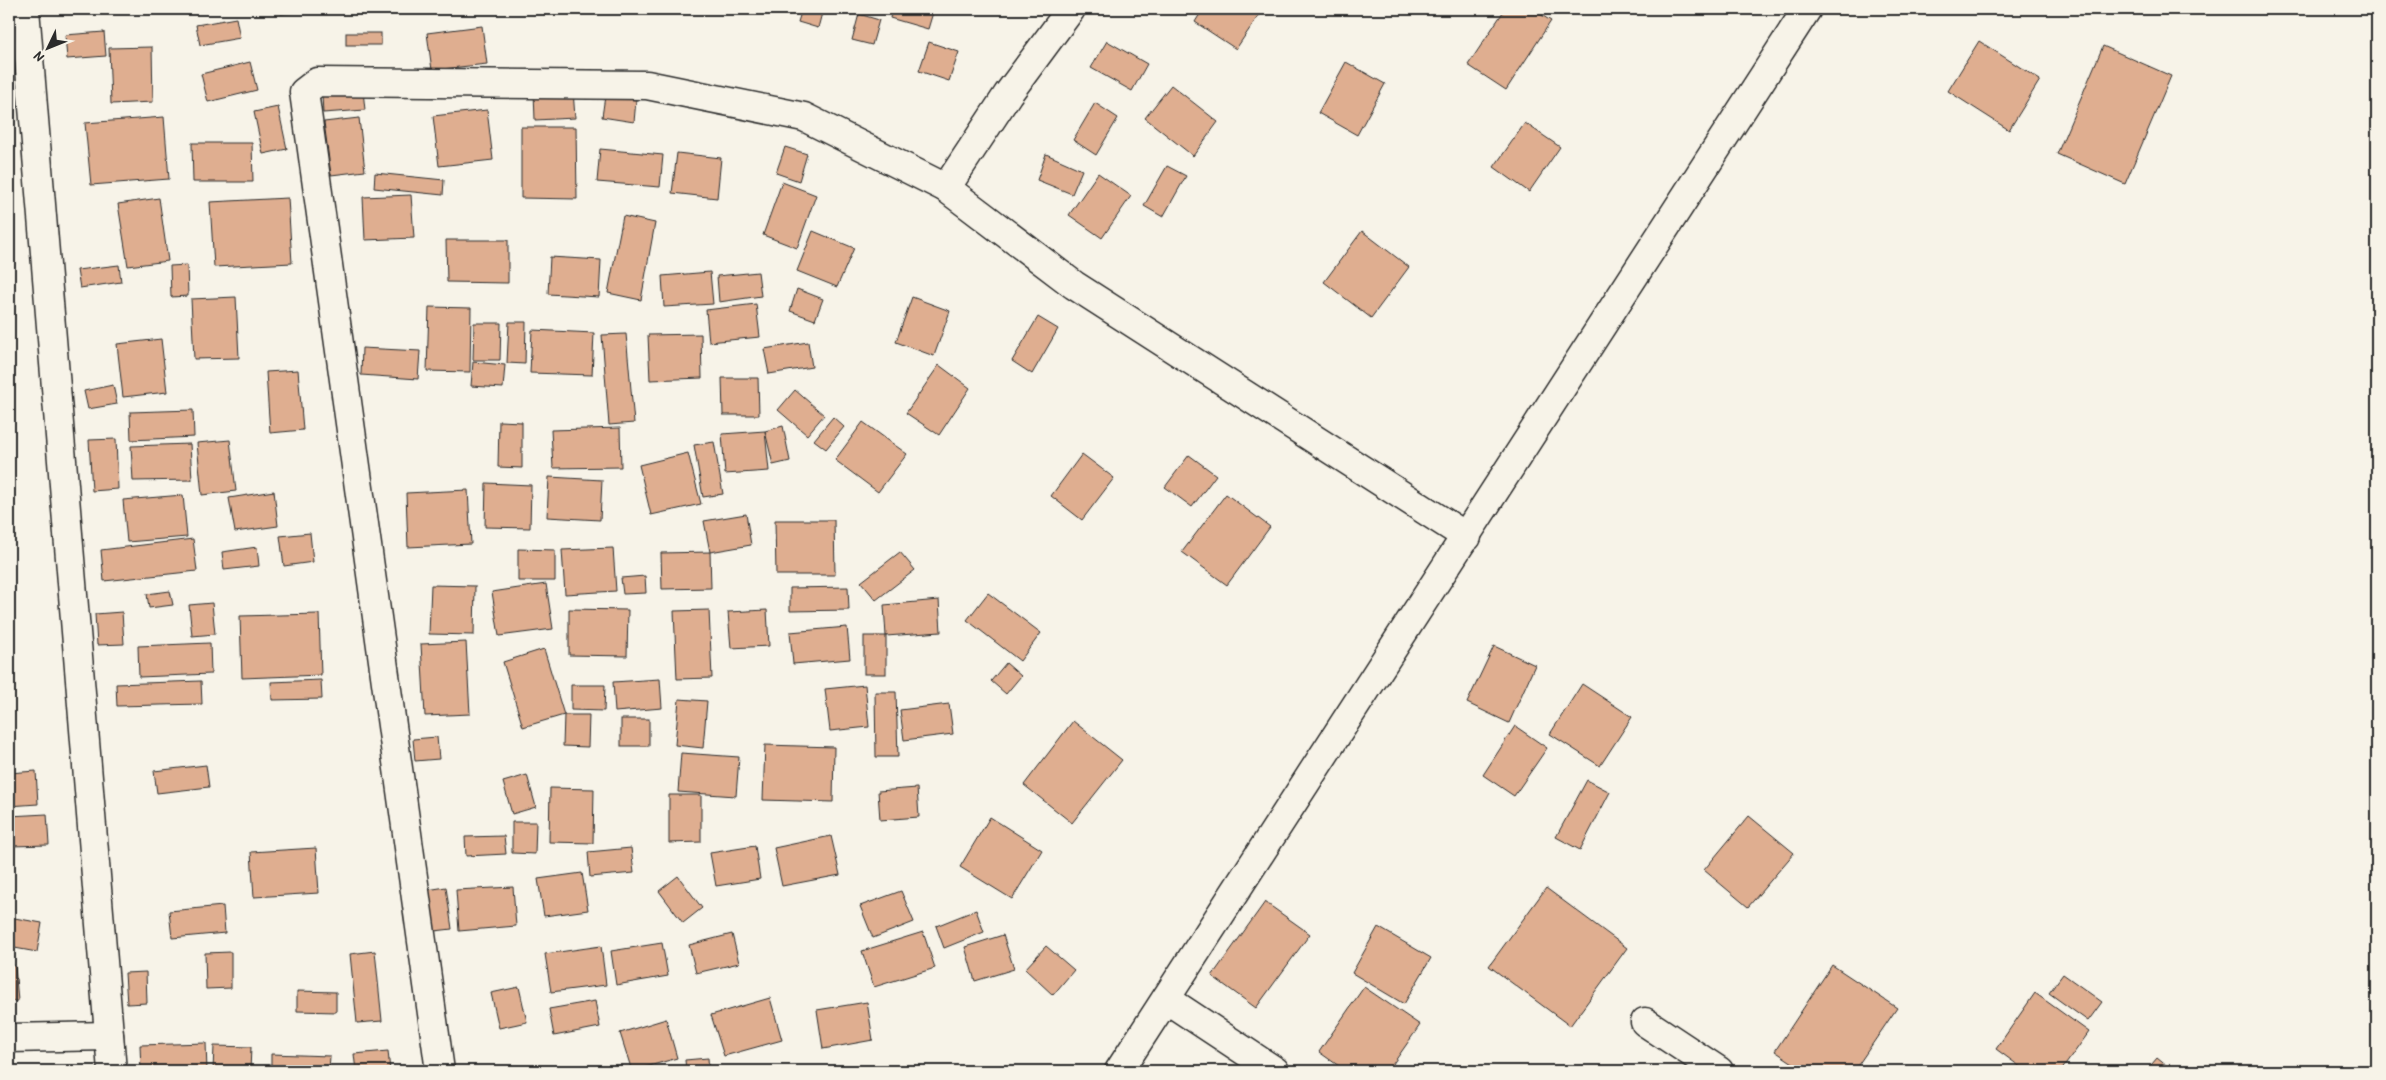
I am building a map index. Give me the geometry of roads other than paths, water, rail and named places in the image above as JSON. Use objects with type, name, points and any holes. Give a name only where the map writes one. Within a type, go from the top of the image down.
[{"type":"street","points":[[25,9],[112,1071]]},
{"type":"street","points":[[946,188],[1008,94],[1071,9]]},
{"type":"street","points":[[1119,1071],[1807,9]]},
{"type":"street","points":[[440,1071],[304,92],[317,82],[647,85],[804,118],[946,188],[1074,285],[1467,536]]},
{"type":"street","points":[[1166,998],[1275,1071]]},
{"type":"street","points":[[1645,1022],[1719,1071]]},
{"type":"street","points":[[9,1038],[109,1036]]}]
